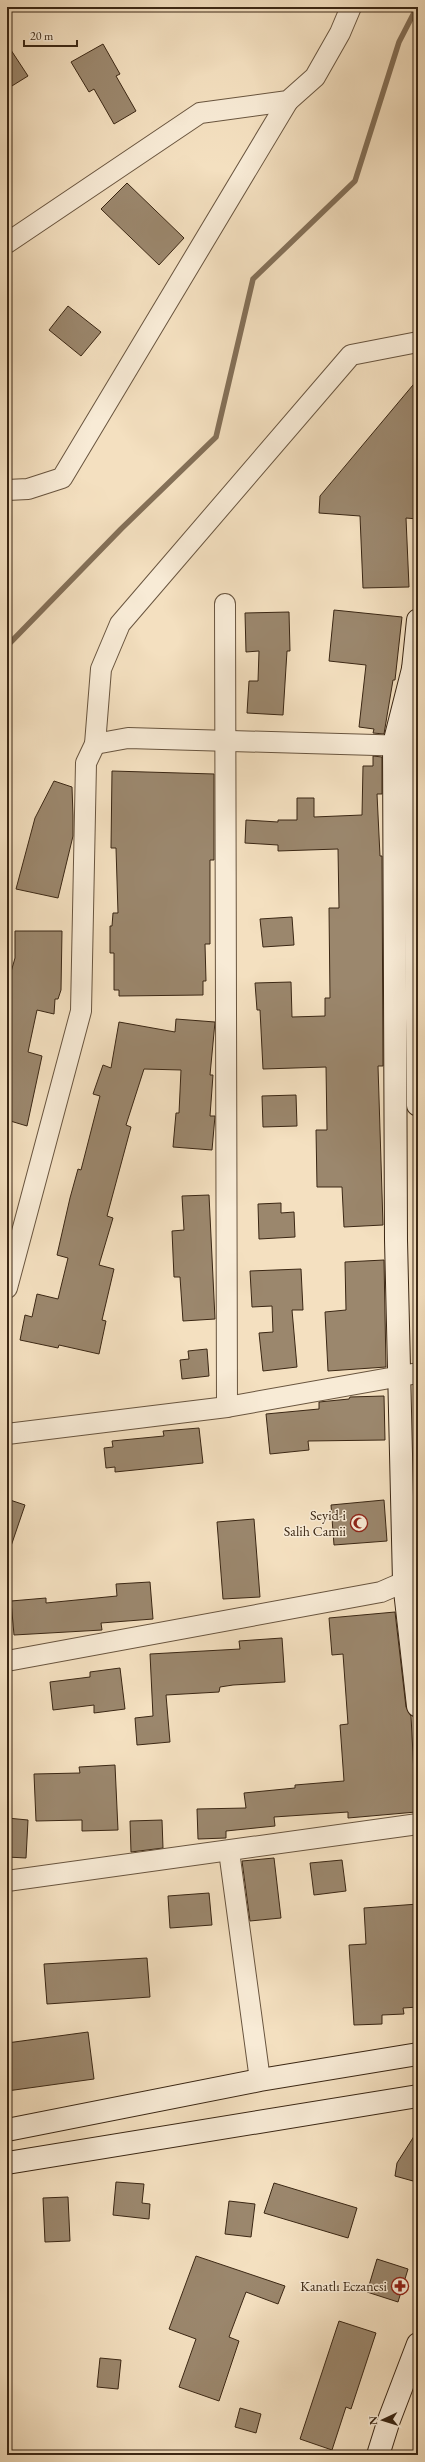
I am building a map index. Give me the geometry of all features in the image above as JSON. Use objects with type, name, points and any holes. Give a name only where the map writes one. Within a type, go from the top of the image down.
[{"type":"street","points":[[7,490],[28,489],[62,478],[288,101],[314,77],[340,32],[351,7]]},
{"type":"street","points":[[7,243],[200,113],[288,101]]},
{"type":"street","points":[[7,1288],[81,1010],[86,763],[94,744],[101,669],[120,624],[351,355],[418,342]]},
{"type":"street","points":[[225,604],[227,1407]]},
{"type":"street","points":[[418,620],[413,669],[409,745],[396,1240],[408,1375],[411,1581],[418,1706]]},
{"type":"street","points":[[94,744],[128,738],[409,745]]},
{"type":"street","points":[[409,745],[418,1105]]},
{"type":"street","points":[[7,1434],[227,1407],[408,1375]]},
{"type":"street","points":[[7,1661],[381,1592],[411,1581]]},
{"type":"street","points":[[7,1881],[418,1824]]},
{"type":"street","points":[[230,1851],[260,2080]]},
{"type":"street","points":[[7,2130],[260,2080],[418,2054]]},
{"type":"street","points":[[7,2163],[418,2096]]},
{"type":"street","points":[[378,2455],[389,2420],[418,2344]]},
{"type":"building","points":[[7,44],[28,76],[7,89]]},
{"type":"building","points":[[103,44],[120,74],[116,76],[136,111],[114,124],[94,89],[89,92],[71,62]]},
{"type":"building","points":[[127,183],[184,238],[159,265],[101,209]]},
{"type":"building","points":[[68,306],[101,332],[81,356],[49,330]]},
{"type":"building","points":[[418,379],[418,519],[406,518],[409,587],[363,588],[360,516],[319,513],[320,496]]},
{"type":"building","points":[[334,610],[402,617],[395,680],[393,680],[384,734],[373,733],[374,729],[359,727],[366,665],[329,661]]},
{"type":"building","points":[[289,612],[290,651],[287,651],[283,715],[247,713],[249,681],[258,681],[259,651],[246,652],[245,613]]},
{"type":"building","points":[[373,756],[382,757],[382,794],[377,794],[380,856],[382,856],[383,1066],[378,1066],[383,1225],[344,1227],[342,1187],[317,1187],[316,1130],[327,1130],[326,1067],[263,1069],[260,1010],[257,1010],[255,983],[291,982],[292,1017],[325,1016],[325,998],[330,998],[329,908],[339,908],[338,849],[278,851],[278,845],[245,843],[246,820],[278,822],[278,820],[297,820],[297,798],[314,798],[314,817],[362,815],[363,766],[373,766]]},
{"type":"building","points":[[112,771],[214,774],[214,860],[210,860],[210,944],[205,944],[206,981],[203,981],[203,995],[119,996],[119,990],[114,990],[114,953],[110,953],[110,926],[112,926],[113,913],[118,913],[116,848],[111,848]]},
{"type":"building","points":[[54,781],[72,787],[73,816],[73,836],[58,898],[16,889],[35,818]]},
{"type":"building","points":[[292,917],[294,945],[263,947],[260,919]]},
{"type":"building","points":[[15,931],[62,931],[61,990],[58,999],[55,999],[54,1014],[37,1010],[28,1052],[42,1056],[27,1126],[7,1120],[7,986],[15,958]]},
{"type":"building","points":[[176,1019],[215,1022],[210,1075],[213,1075],[210,1116],[215,1116],[212,1150],[173,1147],[176,1113],[179,1113],[181,1070],[144,1069],[126,1125],[131,1127],[107,1216],[113,1218],[99,1265],[114,1269],[102,1320],[106,1321],[99,1354],[59,1345],[58,1348],[20,1340],[25,1315],[32,1317],[37,1294],[58,1299],[68,1258],[57,1255],[70,1198],[78,1169],[81,1170],[100,1096],[93,1094],[103,1065],[111,1068],[119,1022],[175,1032]]},
{"type":"building","points":[[296,1095],[297,1126],[263,1127],[262,1096]]},
{"type":"building","points":[[209,1195],[215,1319],[183,1321],[180,1277],[174,1277],[172,1231],[184,1230],[182,1196]]},
{"type":"building","points":[[281,1203],[281,1213],[294,1212],[295,1237],[259,1239],[258,1204]]},
{"type":"building","points":[[384,1260],[386,1367],[328,1371],[325,1312],[346,1310],[345,1262]]},
{"type":"building","points":[[301,1269],[303,1310],[292,1310],[297,1367],[263,1371],[259,1333],[273,1332],[272,1306],[252,1307],[250,1271]]},
{"type":"building","points":[[207,1349],[209,1376],[182,1379],[180,1360],[189,1359],[188,1351]]},
{"type":"building","points":[[384,1396],[385,1440],[308,1441],[309,1450],[270,1454],[266,1414],[319,1409],[319,1402],[349,1399],[350,1397]]},
{"type":"building","points":[[199,1428],[203,1463],[115,1472],[115,1467],[106,1468],[104,1448],[113,1447],[112,1441],[164,1436],[163,1431]]},
{"type":"building","points":[[7,1499],[25,1505],[9,1552],[7,1552]]},
{"type":"building","name":"Seyid-i Salih Camii","points":[[384,1500],[387,1541],[334,1545],[331,1505]]},
{"type":"building","points":[[254,1519],[260,1597],[223,1599],[217,1522]]},
{"type":"building","points":[[150,1582],[153,1619],[101,1623],[102,1630],[14,1635],[11,1601],[46,1598],[46,1603],[117,1596],[116,1584]]},
{"type":"building","points":[[395,1612],[406,1707],[411,1716],[416,1812],[348,1818],[348,1812],[274,1817],[275,1826],[226,1831],[226,1838],[198,1839],[197,1809],[246,1808],[244,1793],[295,1788],[295,1785],[344,1781],[340,1725],[348,1724],[343,1654],[332,1655],[329,1618]]},
{"type":"building","points":[[282,1638],[285,1682],[233,1685],[220,1687],[219,1692],[166,1695],[170,1742],[137,1745],[135,1718],[153,1716],[150,1654],[240,1649],[239,1641]]},
{"type":"building","points":[[120,1668],[125,1709],[94,1713],[94,1705],[53,1710],[50,1682],[90,1677],[90,1672]]},
{"type":"building","points":[[115,1765],[118,1830],[82,1831],[82,1820],[36,1821],[34,1774],[80,1773],[79,1767]]},
{"type":"building","points":[[7,1818],[28,1820],[26,1858],[7,1857]]},
{"type":"building","points":[[162,1820],[163,1848],[131,1852],[130,1821]]},
{"type":"building","points":[[274,1858],[281,1918],[250,1921],[242,1861]]},
{"type":"building","points":[[342,1860],[346,1891],[314,1895],[310,1863]]},
{"type":"building","points":[[209,1893],[212,1925],[170,1928],[168,1896]]},
{"type":"building","points":[[418,1904],[418,2007],[403,2008],[404,2014],[382,2015],[382,2024],[354,2025],[349,1945],[366,1944],[364,1908]]},
{"type":"building","points":[[147,1958],[150,1997],[47,2004],[44,1964]]},
{"type":"building","points":[[88,2032],[94,2079],[7,2091],[7,2043]]},
{"type":"building","points":[[418,2130],[418,2173],[413,2181],[395,2176],[397,2163]]},
{"type":"building","points":[[116,2182],[144,2184],[142,2203],[150,2204],[149,2219],[113,2215]]},
{"type":"building","points":[[274,2183],[357,2208],[348,2238],[264,2213]]},
{"type":"building","points":[[68,2197],[70,2241],[45,2242],[43,2198]]},
{"type":"building","points":[[229,2201],[255,2204],[251,2237],[225,2234]]},
{"type":"building","points":[[196,2256],[285,2286],[278,2304],[246,2292],[229,2337],[239,2341],[219,2401],[179,2387],[196,2339],[169,2329]]},
{"type":"building","points":[[377,2259],[408,2269],[398,2302],[367,2292]]},
{"type":"building","points":[[339,2321],[376,2333],[351,2409],[346,2407],[332,2450],[300,2439]]},
{"type":"building","points":[[100,2358],[121,2360],[118,2389],[97,2387]]},
{"type":"building","points":[[240,2408],[261,2414],[256,2433],[235,2427]]},
{"type":"waterway","points":[[7,646],[121,529],[216,437],[253,279],[355,181],[399,42],[417,7]]},
{"type":"place","name":"Seyid-i Salih Camii","points":[[359,1523]]},
{"type":"place","name":"Kanatlı Eczanesi","points":[[400,2286]]}]
